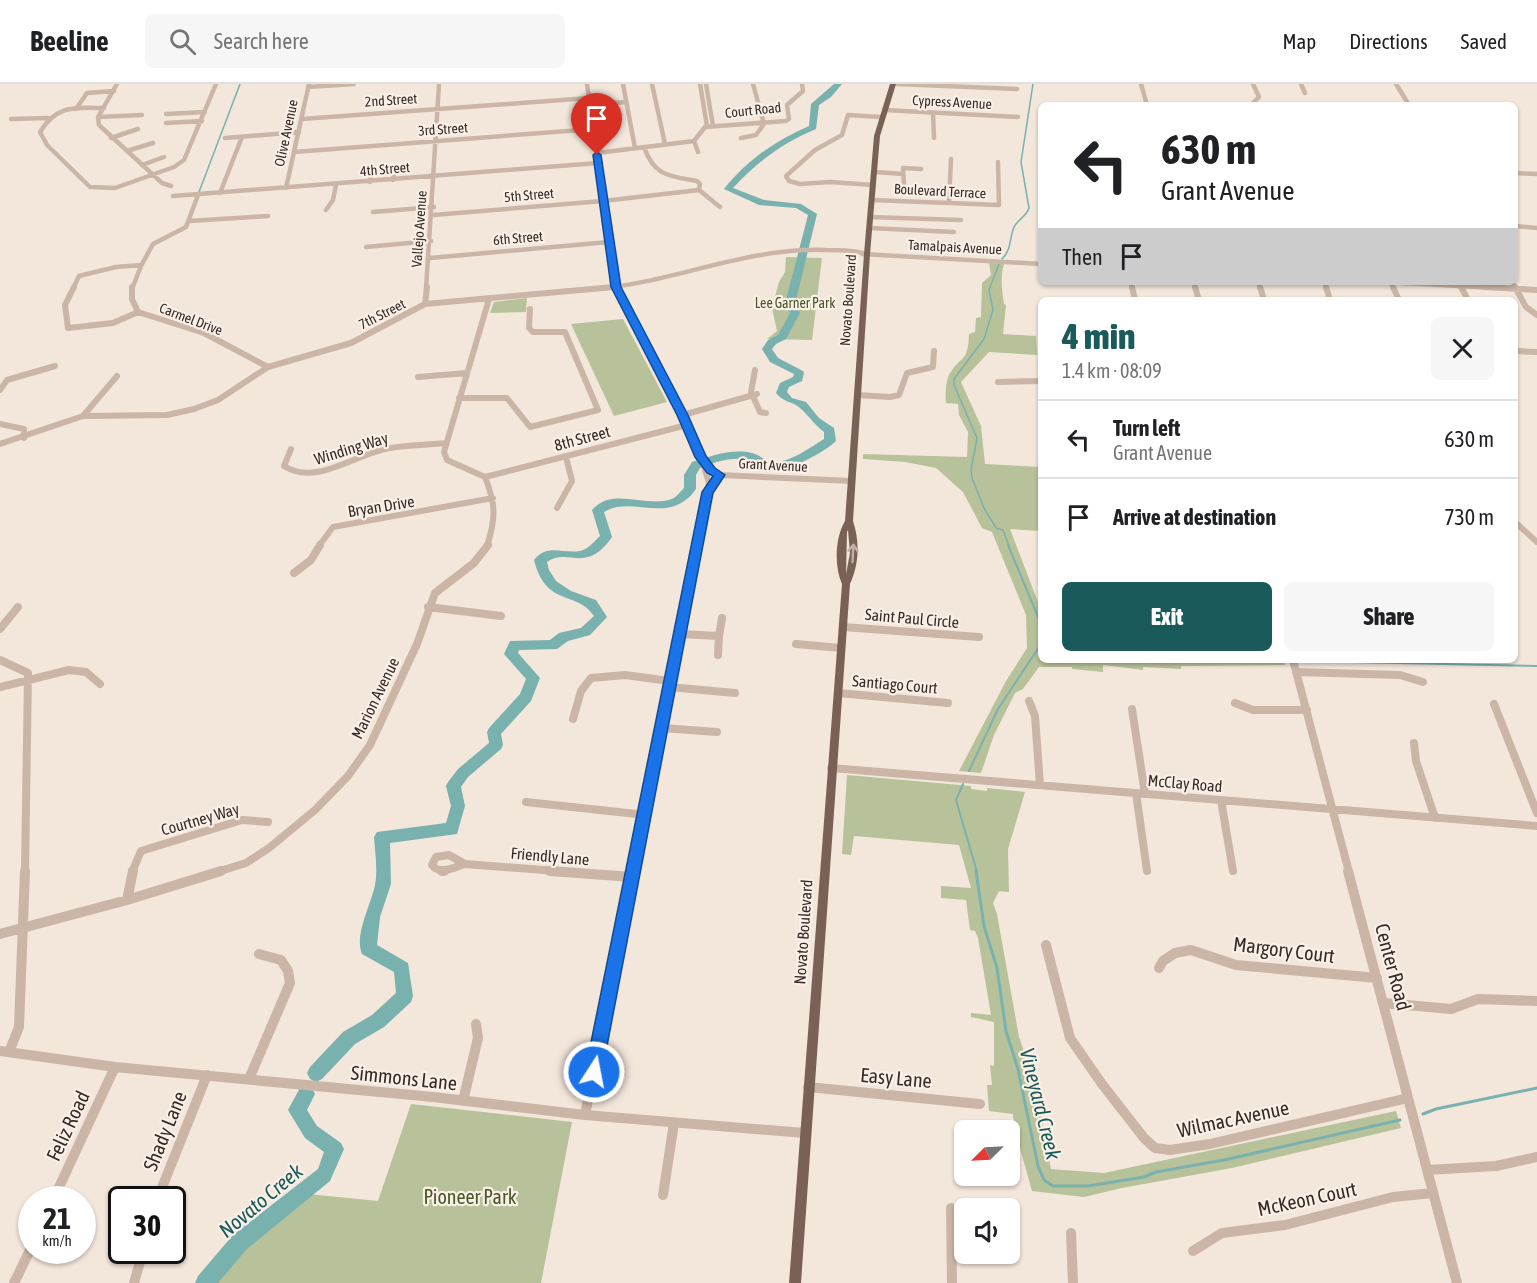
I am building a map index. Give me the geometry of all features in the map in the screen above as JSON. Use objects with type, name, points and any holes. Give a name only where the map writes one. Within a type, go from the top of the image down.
[{"type":"main road","name":"Novato Boulevard","points":[[795,1283],[831,768],[846,584],[852,574],[854,532],[849,521],[869,228],[876,172],[877,136],[881,117],[895,84]]},
{"type":"street","points":[[117,84],[98,117],[99,125],[162,183],[171,186]]},
{"type":"street","points":[[104,108],[56,112],[48,118],[40,132],[47,145],[90,187],[115,188],[174,167],[184,160],[216,84]]},
{"type":"street","points":[[308,86],[354,84]]},
{"type":"street","name":"Vallejo Avenue","points":[[425,304],[434,207],[439,84]]},
{"type":"street","points":[[585,1115],[646,815],[709,480],[705,465],[687,425],[616,287],[587,84]]},
{"type":"street","points":[[624,84],[634,148]]},
{"type":"street","points":[[652,84],[664,144]]},
{"type":"street","points":[[700,84],[710,126]]},
{"type":"street","points":[[706,84],[710,126]]},
{"type":"street","points":[[741,138],[756,135],[764,124],[753,84]]},
{"type":"street","name":"Court Road","points":[[710,126],[764,124],[789,119],[787,105],[803,91],[802,84]]},
{"type":"street","points":[[895,84],[1017,89]]},
{"type":"street","points":[[1142,84],[1146,102]]},
{"type":"street","points":[[1253,84],[1259,97],[1254,102]]},
{"type":"street","points":[[1301,84],[1305,93]]},
{"type":"street","points":[[1396,84],[1407,102]]},
{"type":"street","name":"Olive Avenue","points":[[286,188],[308,86]]},
{"type":"street","points":[[76,109],[87,93],[114,91]]},
{"type":"street","name":"2nd Street","points":[[302,119],[589,98]]},
{"type":"street","points":[[590,105],[626,102]]},
{"type":"street","name":"Cypress Avenue","points":[[884,110],[1018,117]]},
{"type":"street","points":[[166,114],[205,112]]},
{"type":"street","points":[[933,113],[933,138]]},
{"type":"street","points":[[98,117],[142,115]]},
{"type":"street","points":[[873,185],[830,182],[801,184],[787,179],[786,176],[815,150],[842,135],[848,115],[881,117]]},
{"type":"street","points":[[11,119],[48,118]]},
{"type":"street","points":[[166,123],[202,121]]},
{"type":"street","points":[[694,141],[702,129],[710,126]]},
{"type":"street","points":[[111,138],[138,129]]},
{"type":"street","name":"3rd Street","points":[[294,152],[594,129]]},
{"type":"street","points":[[225,138],[299,132]]},
{"type":"street","points":[[220,193],[242,137]]},
{"type":"street","points":[[597,153],[694,141]]},
{"type":"street","points":[[694,141],[698,152]]},
{"type":"street","points":[[127,152],[153,143]]},
{"type":"street","points":[[644,147],[648,163],[654,169],[669,176],[697,181],[700,184],[699,190],[720,207]]},
{"type":"street","points":[[142,165],[165,157]]},
{"type":"street","points":[[949,203],[951,159]]},
{"type":"street","name":"Boulevard Terrace","points":[[872,200],[999,205],[998,162]]},
{"type":"street","name":"4th Street","points":[[173,196],[598,163]]},
{"type":"street","points":[[904,185],[903,168],[921,169]]},
{"type":"street","points":[[876,172],[903,174]]},
{"type":"street","points":[[1518,173],[1537,174]]},
{"type":"street","points":[[326,210],[333,200],[336,185]]},
{"type":"street","name":"5th Street","points":[[433,215],[603,201],[699,190]]},
{"type":"street","points":[[198,195],[189,222],[268,216]]},
{"type":"street","points":[[373,212],[434,207]]},
{"type":"street","points":[[870,217],[962,220]]},
{"type":"street","name":"Carmel Drive","points":[[189,222],[184,230],[154,242],[141,266],[131,296],[138,312],[204,333],[268,367]]},
{"type":"street","points":[[1518,226],[1537,228]]},
{"type":"street","points":[[869,228],[954,232]]},
{"type":"street","points":[[366,248],[431,241]]},
{"type":"street","name":"6th Street","points":[[430,258],[609,242]]},
{"type":"street","name":"7th Street","points":[[0,444],[24,438],[83,416],[182,413],[218,400],[268,367],[351,343],[425,304],[644,283],[745,257],[789,251],[867,254]]},
{"type":"street","name":"Tamalpais Avenue","points":[[867,254],[1038,264]]},
{"type":"street","points":[[138,312],[127,320],[114,323],[68,328],[65,305],[79,276],[116,267],[141,266]]},
{"type":"street","points":[[1442,285],[1513,285],[1537,290]]},
{"type":"street","points":[[1513,285],[1526,307],[1537,315]]},
{"type":"street","points":[[1460,286],[1466,297]]},
{"type":"street","points":[[485,477],[447,460],[444,452],[489,299]]},
{"type":"street","points":[[459,398],[507,398],[530,427],[598,410],[565,332],[533,332],[529,328],[530,309]]},
{"type":"street","points":[[857,395],[890,397],[899,395],[907,373],[933,367],[934,351]]},
{"type":"street","points":[[1518,351],[1537,352]]},
{"type":"street","points":[[0,390],[7,380],[55,366]]},
{"type":"street","points":[[755,370],[754,394],[760,412],[766,413]]},
{"type":"street","points":[[418,377],[466,373]]},
{"type":"street","points":[[83,416],[117,376]]},
{"type":"street","points":[[998,382],[1038,381]]},
{"type":"street","points":[[682,415],[707,409],[727,399],[754,394]]},
{"type":"street","points":[[0,424],[24,429],[24,438]]},
{"type":"street","name":"8th Street","points":[[485,477],[687,425]]},
{"type":"street","name":"Winding Way","points":[[291,449],[284,466],[294,472],[312,474],[388,448],[446,443]]},
{"type":"street","points":[[557,508],[572,481],[566,456]]},
{"type":"street","name":"Grant Avenue","points":[[705,465],[720,475],[852,481]]},
{"type":"street","points":[[707,492],[720,475]]},
{"type":"street","name":"Marion Avenue","points":[[0,934],[127,900],[246,863],[269,848],[315,810],[348,776],[370,745],[417,644],[428,607],[435,593],[474,563],[487,547],[495,522],[493,498],[485,477]]},
{"type":"street","name":"Bryan Drive","points":[[294,573],[311,560],[328,531],[333,527],[493,498]]},
{"type":"street","points":[[1518,525],[1537,542]]},
{"type":"street","points":[[0,629],[18,607]]},
{"type":"street","points":[[428,607],[501,616]]},
{"type":"street","points":[[718,655],[722,618]]},
{"type":"street","name":"Saint Paul Circle","points":[[843,627],[979,637]]},
{"type":"street","points":[[679,634],[719,636]]},
{"type":"street","points":[[796,644],[841,648]]},
{"type":"street","points":[[0,660],[28,673],[20,1027],[4,1052]]},
{"type":"street","name":"Center Road","points":[[1294,663],[1458,1283]]},
{"type":"street","points":[[0,687],[69,670],[86,672],[100,684]]},
{"type":"street","points":[[1296,672],[1400,675],[1423,682]]},
{"type":"street","points":[[573,719],[586,682],[595,676],[607,674],[735,693]]},
{"type":"street","name":"Santiago Court","points":[[838,693],[948,703]]},
{"type":"street","points":[[1029,701],[1035,716],[1040,785]]},
{"type":"street","points":[[1235,703],[1253,710],[1307,710]]},
{"type":"street","points":[[1494,704],[1537,813]]},
{"type":"street","points":[[1132,710],[1147,871]]},
{"type":"street","points":[[662,728],[717,732]]},
{"type":"street","points":[[1414,743],[1416,761],[1435,818]]},
{"type":"street","name":"McClay Road","points":[[831,768],[1537,826]]},
{"type":"street","points":[[1221,800],[1233,871]]},
{"type":"street","points":[[526,802],[646,815]]},
{"type":"street","name":"Courtney Way","points":[[127,900],[130,877],[141,851],[242,820],[268,822]]},
{"type":"street","name":"Friendly Lane","points":[[465,864],[632,877]]},
{"type":"street","name":"Wilmac Avenue","points":[[1046,945],[1070,1038],[1102,1084],[1144,1138],[1155,1148],[1170,1150],[1210,1144],[1408,1098]]},
{"type":"street","name":"Margory Court","points":[[1159,968],[1163,961],[1175,953],[1191,950],[1236,965],[1377,978]]},
{"type":"street","points":[[249,1079],[290,983],[288,971],[281,960],[259,954]]},
{"type":"street","points":[[1384,1003],[1451,1010],[1478,999],[1537,1001]]},
{"type":"street","points":[[463,1101],[478,1038],[476,1024]]},
{"type":"street","name":"Simmons Lane","points":[[4,1052],[115,1067],[585,1115],[805,1133]]},
{"type":"street","name":"Feliz Road","points":[[60,1186],[115,1067]]},
{"type":"street","name":"Shady Lane","points":[[163,1186],[207,1075]]},
{"type":"street","name":"Easy Lane","points":[[808,1088],[980,1104]]},
{"type":"street","points":[[663,1195],[674,1124]]},
{"type":"street","points":[[1427,1170],[1496,1166],[1537,1157]]},
{"type":"street","name":"McKeon Court","points":[[1193,1251],[1222,1233],[1285,1225],[1393,1197],[1433,1193]]},
{"type":"street","points":[[951,1208],[952,1283]]},
{"type":"street","points":[[1071,1233],[1073,1283]]},
{"type":"street","points":[[14,1283],[23,1264]]},
{"type":"street","points":[[134,1283],[139,1264]]},
{"type":"green space","name":"Lee Garner Park","points":[[786,257],[822,258],[812,340],[767,339],[777,331],[772,308],[779,282],[785,272]]},
{"type":"green space","points":[[989,263],[1004,264],[1002,284],[1006,305],[1003,334],[1036,336],[1037,355],[989,352],[961,382],[981,426],[985,464],[1038,467],[1038,531],[1010,529],[1038,602],[1038,663],[1285,663],[1285,665],[1181,666],[1181,669],[1143,667],[1143,670],[1103,665],[1103,672],[1072,669],[1072,667],[1039,667],[1023,689],[1015,693],[994,735],[981,773],[959,771],[1006,681],[1027,648],[1026,615],[992,532],[982,528],[963,492],[936,468],[905,462],[863,459],[863,454],[967,457],[968,432],[959,415],[958,404],[946,403],[946,387],[950,373],[966,354],[969,334],[975,332],[976,318],[981,317],[982,283],[991,275]]},
{"type":"green space","points":[[527,298],[526,312],[490,313],[494,302]]},
{"type":"green space","points":[[623,319],[667,402],[614,416],[571,324]]},
{"type":"green space","points":[[847,775],[971,786],[971,789],[987,791],[987,788],[1025,792],[1008,849],[1009,892],[999,891],[993,903],[997,914],[1019,1037],[1034,1080],[1051,1169],[1104,1173],[1396,1111],[1401,1128],[1232,1168],[1084,1197],[1032,1191],[1020,1148],[1020,1120],[1013,1120],[1013,1114],[989,1111],[987,1085],[992,1085],[990,1065],[994,1066],[994,1022],[971,1017],[971,1013],[991,1015],[978,938],[975,931],[970,930],[966,900],[941,898],[941,886],[971,888],[959,845],[854,836],[851,855],[842,854]]},
{"type":"green space","name":"Pioneer Park","points":[[411,1104],[572,1122],[541,1283],[207,1283],[211,1274],[252,1241],[269,1211],[298,1193],[378,1201]]},
{"type":"waterway","points":[[199,192],[240,84]]},
{"type":"waterway","name":"Novato Creek","points":[[316,1073],[349,1038],[378,1021],[405,996],[402,968],[368,949],[372,917],[383,884],[382,837],[452,829],[458,806],[453,786],[463,773],[496,745],[494,732],[526,697],[533,678],[511,654],[515,645],[552,645],[564,637],[585,632],[601,617],[592,603],[558,590],[546,578],[540,560],[556,553],[586,554],[595,548],[606,537],[598,510],[611,502],[655,505],[678,501],[690,489],[690,475],[696,465],[733,455],[751,456],[766,466],[783,465],[799,459],[830,441],[830,431],[815,420],[802,404],[788,400],[781,393],[784,385],[798,379],[799,373],[774,360],[767,349],[772,342],[782,337],[795,313],[790,304],[813,214],[798,206],[762,203],[728,189],[767,153],[789,138],[813,127],[815,104],[838,84]]},
{"type":"waterway","points":[[1002,259],[1009,248],[1014,227],[1029,208],[1021,162],[1033,84]]},
{"type":"waterway","points":[[999,264],[989,290],[993,310],[984,339],[954,379],[954,385],[977,438],[971,470],[972,478],[984,508],[996,528],[1003,530],[1009,546]]},
{"type":"waterway","points":[[1008,545],[1038,617]]},
{"type":"waterway","name":"Vineyard Creek","points":[[969,771],[998,709],[1038,649]]},
{"type":"waterway","points":[[1397,663],[1537,666]]},
{"type":"waterway","name":"Vineyard Creek","points":[[963,784],[956,800],[977,872]]},
{"type":"waterway","name":"Vineyard Creek","points":[[976,871],[984,926],[997,968],[1006,1031],[1018,1069],[1038,1166],[1044,1180],[1053,1186],[1088,1186],[1144,1177],[1156,1172],[1224,1160],[1400,1120]]},
{"type":"waterway","name":"Vineyard Creek","points":[[1423,1114],[1436,1109],[1537,1088]]},
{"type":"waterway","name":"Novato Creek","points":[[205,1283],[240,1242],[324,1175],[335,1149],[311,1132],[297,1110],[306,1094]]},
{"type":"route","points":[[594,1072],[646,815],[707,492],[720,475],[711,471],[701,457],[616,287],[597,155]]}]
